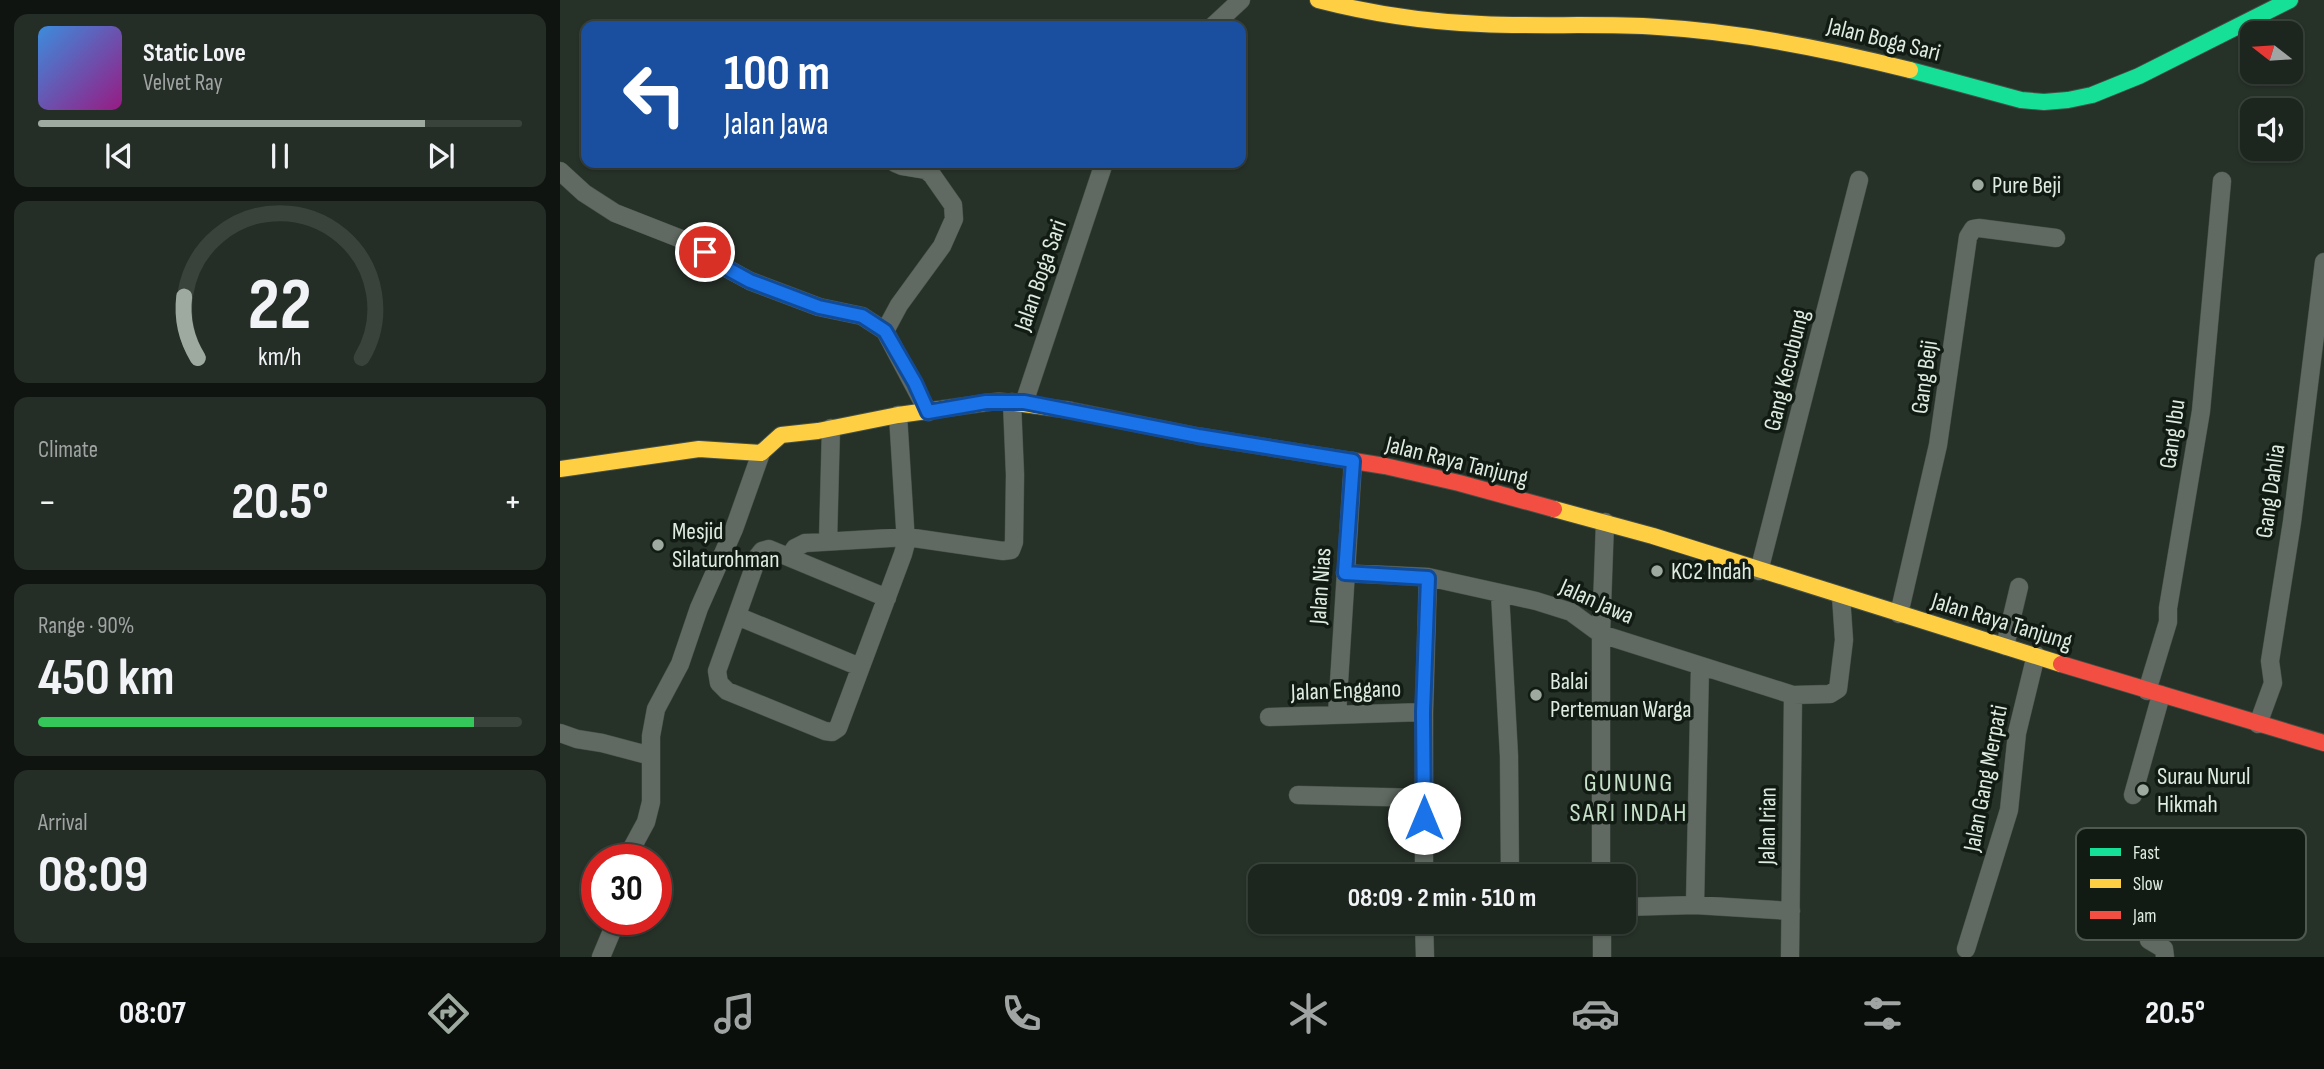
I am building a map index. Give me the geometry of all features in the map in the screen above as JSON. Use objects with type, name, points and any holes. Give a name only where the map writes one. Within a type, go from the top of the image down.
[{"type":"main road","name":"Jalan Boga Sari","points":[[1318,0],[1388,15],[1433,21],[1617,24],[1756,37],[1848,54],[2044,104],[2090,94],[2136,77],[2290,0]]},
{"type":"main road","name":"Jalan Raya Tanjung","points":[[761,453],[781,435],[986,402],[1018,402],[1430,475],[1605,522],[2036,654],[2154,693],[2324,743]]},
{"type":"main road","points":[[560,469],[699,449],[761,453]]},
{"type":"street","points":[[1218,21],[1241,0]]},
{"type":"street","points":[[885,331],[909,290],[942,246],[954,219],[953,205],[932,175],[926,170],[914,168]]},
{"type":"street","name":"Jalan Boga Sari","points":[[1018,402],[1102,168]]},
{"type":"street","points":[[560,171],[615,213],[650,229],[694,244],[728,269],[750,281],[819,307],[862,316],[885,331],[915,383],[928,412]]},
{"type":"street","name":"Gang Kecubung","points":[[1759,571],[1859,180]]},
{"type":"street","name":"Gang Ibu","points":[[2133,795],[2168,622],[2168,608],[2201,411],[2222,181]]},
{"type":"street","name":"Gang Beji","points":[[1899,614],[1938,445],[1968,237],[1973,229],[1979,228],[2056,238]]},
{"type":"street","name":"Gang Dahlia","points":[[2258,724],[2273,681],[2270,661],[2292,522],[2324,262]]},
{"type":"street","points":[[789,557],[802,544],[907,537],[1011,550],[1014,542],[1018,402]]},
{"type":"street","points":[[887,598],[769,549],[761,552],[717,675],[722,688],[825,731],[832,732],[838,728],[860,667],[887,598],[903,554],[907,537],[898,415]]},
{"type":"street","points":[[828,541],[831,428]]},
{"type":"street","points":[[633,844],[649,812],[653,791],[651,736],[656,709],[680,664],[699,608],[734,529],[761,453]]},
{"type":"street","name":"Jalan Nias","points":[[1337,714],[1353,461]]},
{"type":"street","points":[[1601,864],[1601,634],[1605,522]]},
{"type":"street","name":"Jalan Jawa","points":[[1345,573],[1428,578],[1536,601],[1571,612],[1601,634],[1793,695],[1834,692],[1839,685],[1844,640],[1841,596]]},
{"type":"street","points":[[1424,864],[1423,712],[1428,578]]},
{"type":"street","points":[[2005,646],[2020,587]]},
{"type":"street","points":[[1500,593],[1509,756],[1510,864]]},
{"type":"street","points":[[737,616],[860,667]]},
{"type":"street","name":"Jalan Gang Merpati","points":[[1966,949],[2009,810],[2017,733],[2036,654]]},
{"type":"street","points":[[1695,905],[1699,666]]},
{"type":"street","name":"Jalan Irian","points":[[1790,957],[1793,695]]},
{"type":"street","name":"Jalan Enggano","points":[[1269,717],[1423,712]]},
{"type":"street","points":[[560,733],[651,756]]},
{"type":"street","points":[[1298,795],[1424,798]]},
{"type":"street","points":[[1636,907],[1695,905],[1791,911]]},
{"type":"street","points":[[1424,934],[1424,957]]},
{"type":"street","points":[[1602,934],[1602,957]]},
{"type":"street","points":[[601,957],[610,935]]},
{"type":"street","points":[[2149,940],[2164,949],[2165,957]]},
{"type":"traffic: fast","points":[[1910,70],[2021,100],[2068,100],[2092,95],[2139,76],[2290,0]]},
{"type":"traffic: slow","points":[[1318,0],[1379,13],[1440,21],[1690,29],[1816,48],[1910,70]]},
{"type":"traffic: slow","points":[[560,469],[699,449],[761,453],[781,435],[999,401],[1069,410]]},
{"type":"traffic: slow","points":[[1554,509],[1653,536],[2061,664]]},
{"type":"traffic: jam","points":[[1069,410],[1198,436],[1385,466],[1554,509]]},
{"type":"traffic: jam","points":[[2061,664],[2324,743]]},
{"type":"place","name":"Pure Beji","points":[[1978,185]]},
{"type":"place","name":"Mesjid Silaturohman","points":[[658,545]]},
{"type":"place","name":"KC2 Indah","points":[[1657,571]]},
{"type":"place","name":"Balai Pertemuan Warga","points":[[1536,695]]},
{"type":"place","name":"Surau Nurul Hikmah","points":[[2143,790]]},
{"type":"district","name":"GUNUNG SARI INDAH","points":[[1629,797]]},
{"type":"route","points":[[705,252],[750,281],[819,307],[862,316],[885,331],[915,383],[928,412],[986,402],[1024,402],[1198,436],[1353,461],[1345,573],[1428,578],[1423,712],[1424,818]]}]
